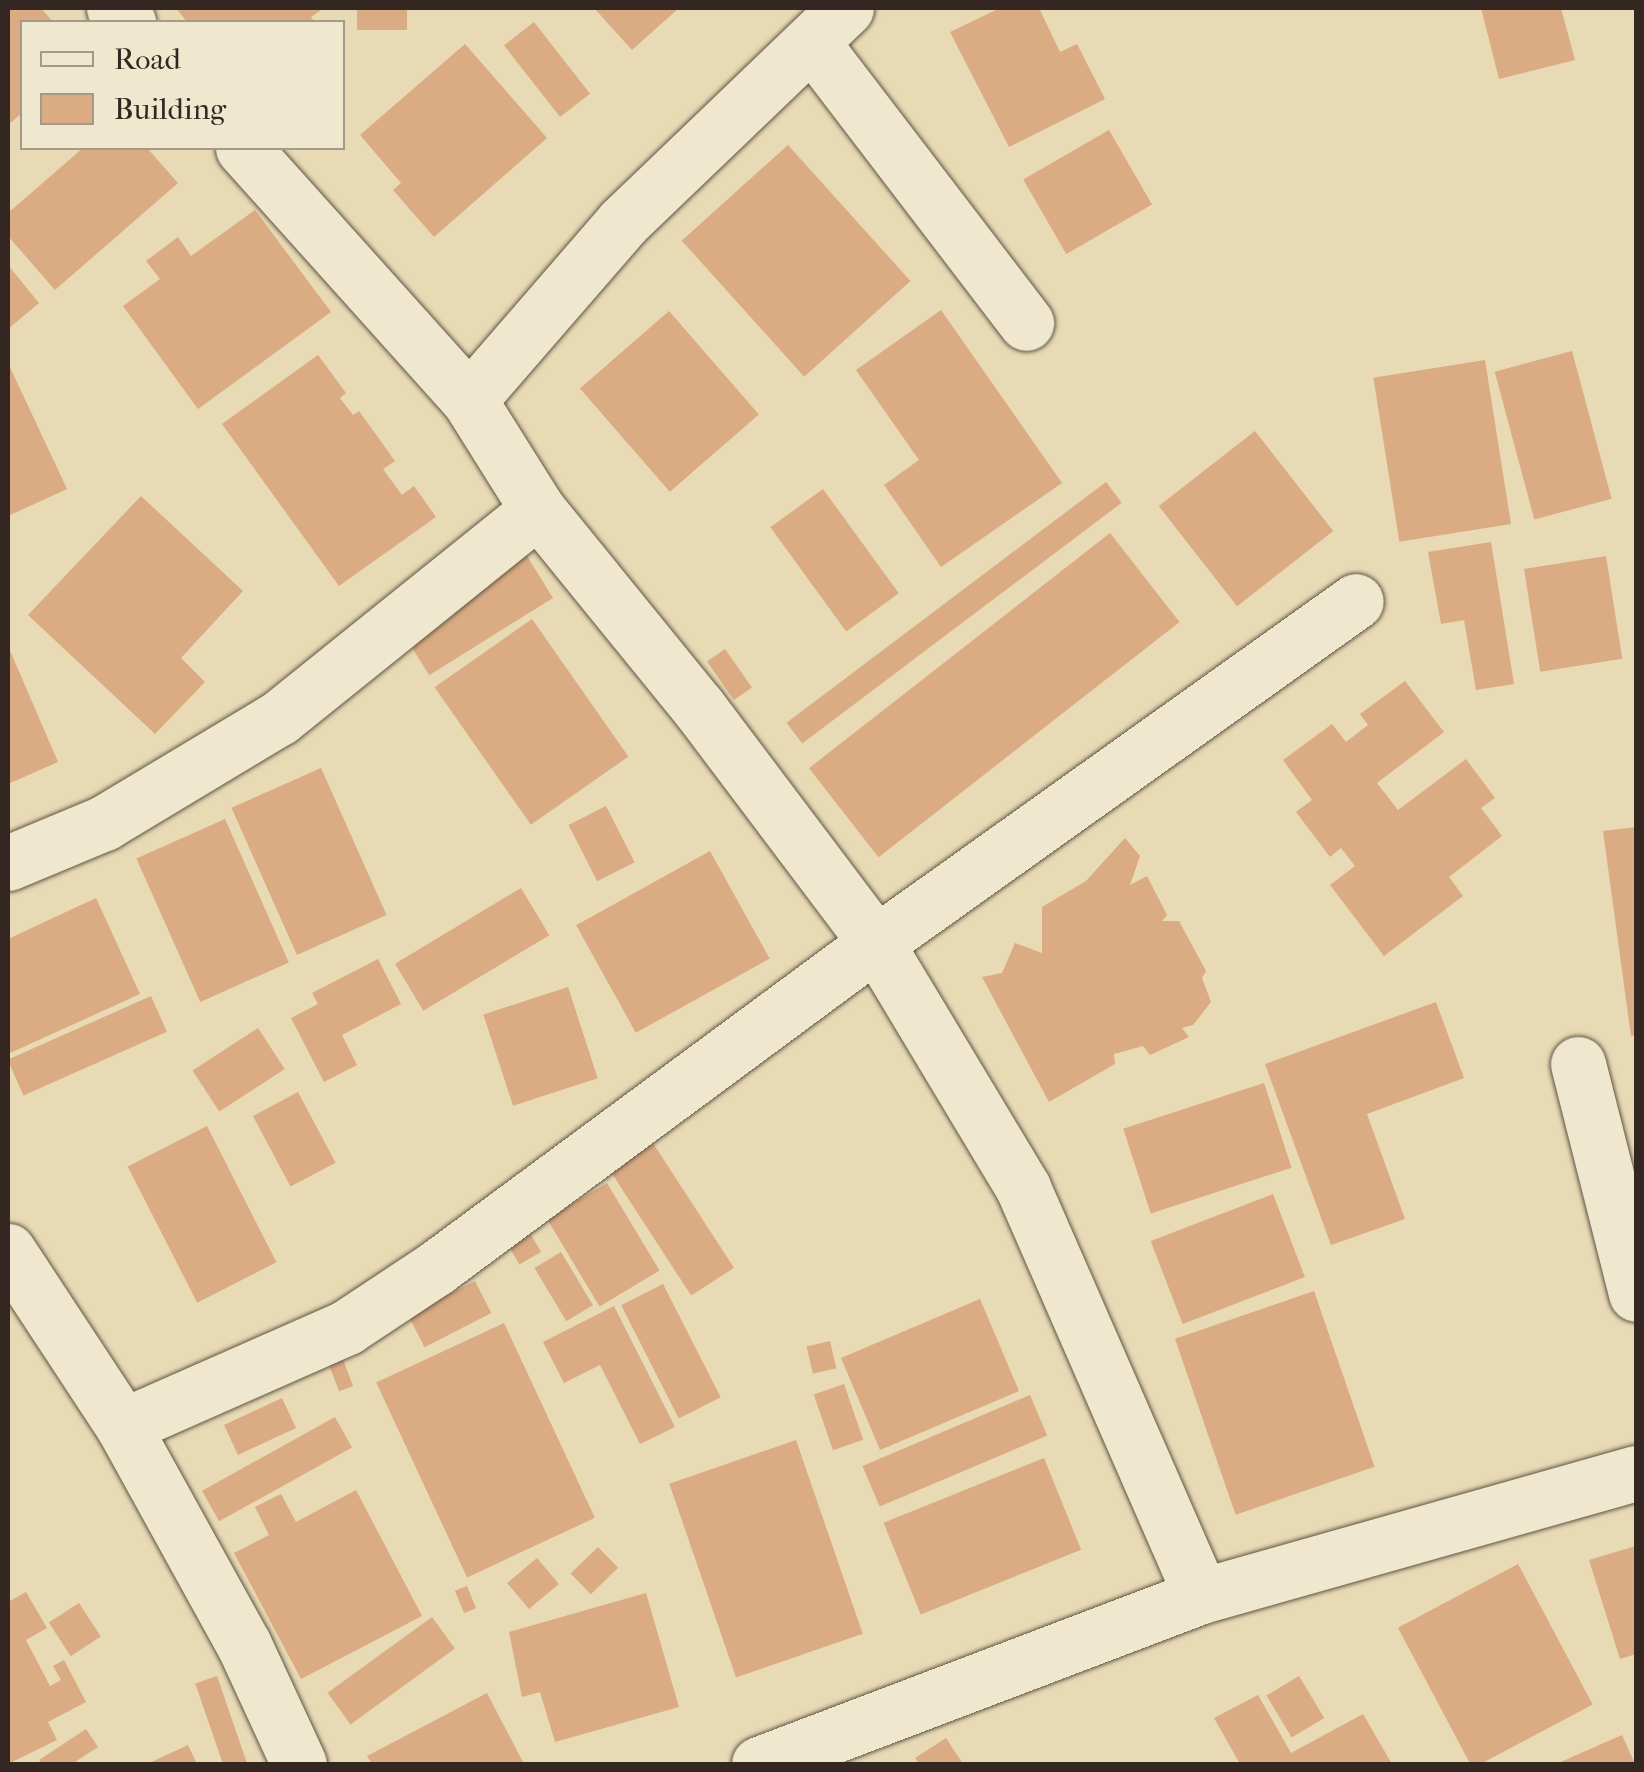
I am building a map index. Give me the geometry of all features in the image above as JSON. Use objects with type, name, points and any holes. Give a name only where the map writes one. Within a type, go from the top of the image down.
[{"type":"street","points":[[469,400],[622,222],[829,26],[1026,323]]},
{"type":"street","points":[[245,150],[469,400],[538,510],[700,708],[876,942],[1023,1188],[1201,1596]]},
{"type":"street","points":[[8,863],[104,823],[279,718],[538,510]]},
{"type":"street","points":[[122,1426],[347,1327],[876,942],[1356,601]]},
{"type":"street","points":[[1578,1064],[1636,1294]]},
{"type":"street","points":[[8,1251],[122,1426],[244,1645],[299,1764]]},
{"type":"street","points":[[760,1764],[871,1746],[1201,1596],[1636,1473]]},
{"type":"building","points":[[8,8],[41,8],[51,20],[20,20],[20,115],[8,125]]},
{"type":"building","points":[[176,8],[324,8],[311,17],[313,20],[185,20]]},
{"type":"building","points":[[357,8],[407,8],[407,30],[357,30]]},
{"type":"building","points":[[594,8],[679,8],[632,50]]},
{"type":"building","points":[[1000,8],[1039,8],[1060,52],[1077,44],[1105,99],[1009,147],[950,32]]},
{"type":"building","points":[[1481,8],[1561,8],[1575,60],[1499,79]]},
{"type":"building","points":[[534,22],[590,94],[560,117],[504,45]]},
{"type":"building","points":[[465,44],[547,138],[434,237],[393,190],[401,183],[360,135]]},
{"type":"building","points":[[1109,130],[1152,204],[1066,254],[1023,180]]},
{"type":"building","points":[[788,145],[910,281],[804,377],[682,241]]},
{"type":"building","points":[[81,150],[149,150],[178,183],[55,290],[8,236],[8,213]]},
{"type":"building","points":[[255,210],[331,312],[198,409],[123,306],[160,279],[146,261],[178,237],[191,256]]},
{"type":"building","points":[[8,265],[39,303],[8,329]]},
{"type":"building","points":[[941,310],[1062,483],[941,567],[884,485],[919,460],[856,370]]},
{"type":"building","points":[[669,311],[759,414],[670,492],[580,388]]},
{"type":"building","points":[[1572,351],[1612,499],[1534,519],[1495,372]]},
{"type":"building","points":[[318,355],[346,393],[340,398],[353,415],[359,411],[395,461],[383,469],[402,495],[414,486],[436,517],[339,586],[222,424]]},
{"type":"building","points":[[1485,360],[1511,524],[1399,542],[1373,378]]},
{"type":"building","points":[[8,363],[67,489],[8,516]]},
{"type":"building","points":[[1255,431],[1333,531],[1237,606],[1159,506]]},
{"type":"building","points":[[1106,482],[1122,503],[802,743],[787,723]]},
{"type":"building","points":[[823,489],[899,593],[846,632],[770,527]]},
{"type":"building","points":[[141,496],[243,591],[181,658],[205,682],[155,734],[28,615]]},
{"type":"building","points":[[1110,533],[1180,622],[879,857],[809,768]]},
{"type":"building","points":[[1491,542],[1514,684],[1476,690],[1464,620],[1441,624],[1428,552]]},
{"type":"building","points":[[525,553],[553,598],[429,675],[401,630]]},
{"type":"building","points":[[1606,556],[1622,659],[1540,672],[1524,569]]},
{"type":"building","points":[[532,619],[628,757],[531,825],[435,687]]},
{"type":"building","points":[[8,646],[58,762],[8,784]]},
{"type":"building","points":[[725,649],[752,688],[734,700],[707,662]]},
{"type":"building","points":[[1405,681],[1444,732],[1377,783],[1398,810],[1466,759],[1495,798],[1481,808],[1502,836],[1449,877],[1463,896],[1384,956],[1330,885],[1355,866],[1341,848],[1330,857],[1296,812],[1312,800],[1283,760],[1332,724],[1346,742],[1368,725],[1360,714]]},
{"type":"building","points":[[321,768],[386,915],[297,955],[231,808]]},
{"type":"building","points":[[606,806],[635,862],[597,881],[569,825]]},
{"type":"building","points":[[225,819],[289,962],[200,1002],[136,858]]},
{"type":"building","points":[[1636,827],[1636,1035],[1631,1036],[1603,831]]},
{"type":"building","points":[[1125,838],[1140,856],[1130,885],[1147,876],[1167,915],[1162,921],[1179,921],[1206,971],[1202,978],[1211,1002],[1193,1025],[1182,1028],[1189,1037],[1150,1055],[1143,1046],[1114,1054],[1115,1064],[1049,1102],[982,977],[1002,973],[1015,943],[1042,953],[1042,907],[1086,881]]},
{"type":"building","points":[[710,851],[770,959],[636,1033],[576,925]]},
{"type":"building","points":[[521,888],[549,935],[423,1011],[395,964]]},
{"type":"building","points":[[96,898],[140,994],[8,1054],[8,939]]},
{"type":"building","points":[[378,959],[401,1004],[342,1035],[357,1065],[324,1082],[291,1018],[318,1004],[312,993]]},
{"type":"building","points":[[568,987],[598,1078],[513,1106],[483,1015]]},
{"type":"building","points":[[151,996],[167,1032],[23,1095],[8,1060]]},
{"type":"building","points":[[1436,1002],[1464,1078],[1367,1114],[1405,1219],[1331,1245],[1265,1064]]},
{"type":"building","points":[[258,1028],[285,1069],[219,1112],[193,1070]]},
{"type":"building","points":[[1264,1083],[1292,1168],[1151,1213],[1123,1129]]},
{"type":"building","points":[[298,1092],[336,1163],[291,1187],[253,1116]]},
{"type":"building","points":[[207,1126],[276,1262],[197,1303],[128,1166]]},
{"type":"building","points":[[649,1137],[734,1268],[691,1296],[606,1165]]},
{"type":"building","points":[[607,1183],[660,1270],[600,1306],[547,1219]]},
{"type":"building","points":[[1273,1194],[1305,1277],[1183,1324],[1151,1241]]},
{"type":"building","points":[[526,1226],[541,1252],[519,1264],[504,1238]]},
{"type":"building","points":[[561,1252],[593,1305],[566,1321],[534,1268]]},
{"type":"building","points":[[475,1281],[491,1313],[425,1347],[408,1315]]},
{"type":"building","points":[[663,1284],[721,1397],[679,1418],[621,1305]]},
{"type":"building","points":[[1314,1291],[1375,1467],[1236,1515],[1175,1339]]},
{"type":"building","points":[[980,1299],[1019,1391],[880,1450],[841,1358]]},
{"type":"building","points":[[614,1306],[675,1427],[640,1444],[600,1365],[564,1383],[543,1342]]},
{"type":"building","points":[[504,1323],[595,1518],[467,1577],[376,1383]]},
{"type":"building","points":[[830,1341],[836,1368],[813,1374],[807,1346]]},
{"type":"building","points":[[342,1357],[353,1386],[339,1391],[328,1362]]},
{"type":"building","points":[[844,1384],[863,1440],[833,1450],[814,1394]]},
{"type":"building","points":[[1030,1395],[1047,1436],[880,1507],[862,1466]]},
{"type":"building","points":[[282,1398],[296,1428],[238,1455],[224,1425]]},
{"type":"building","points":[[335,1417],[352,1448],[219,1521],[202,1491]]},
{"type":"building","points":[[796,1440],[863,1634],[736,1677],[669,1484]]},
{"type":"building","points":[[1044,1458],[1081,1550],[921,1615],[884,1523]]},
{"type":"building","points":[[356,1490],[422,1616],[301,1679],[234,1553],[269,1535],[255,1507],[281,1494],[296,1522]]},
{"type":"building","points":[[1636,1546],[1636,1654],[1620,1659],[1589,1560]]},
{"type":"building","points":[[598,1547],[618,1568],[591,1594],[571,1573]]},
{"type":"building","points":[[537,1558],[559,1584],[529,1609],[507,1583]]},
{"type":"building","points":[[1518,1564],[1593,1704],[1481,1764],[1470,1764],[1398,1628]]},
{"type":"building","points":[[467,1586],[476,1608],[464,1613],[455,1591]]},
{"type":"building","points":[[26,1592],[47,1628],[26,1640],[50,1686],[61,1680],[53,1666],[64,1660],[86,1702],[48,1722],[57,1740],[8,1764],[8,1602]]},
{"type":"building","points":[[646,1593],[679,1707],[555,1742],[540,1692],[522,1697],[509,1632]]},
{"type":"building","points":[[79,1603],[101,1637],[71,1656],[49,1623]]},
{"type":"building","points":[[432,1617],[455,1649],[351,1724],[328,1693]]},
{"type":"building","points":[[217,1676],[247,1764],[223,1764],[195,1683]]},
{"type":"building","points":[[1299,1676],[1324,1718],[1292,1738],[1266,1696]]},
{"type":"building","points":[[487,1693],[524,1764],[372,1764],[367,1756]]},
{"type":"building","points":[[1258,1695],[1291,1753],[1363,1714],[1392,1764],[1240,1764],[1214,1718]]},
{"type":"building","points":[[86,1729],[98,1747],[72,1764],[42,1764],[39,1760]]},
{"type":"building","points":[[1622,1735],[1635,1764],[1556,1764]]},
{"type":"building","points":[[946,1738],[963,1764],[919,1764],[915,1758]]},
{"type":"building","points":[[188,1745],[197,1764],[147,1764]]}]
